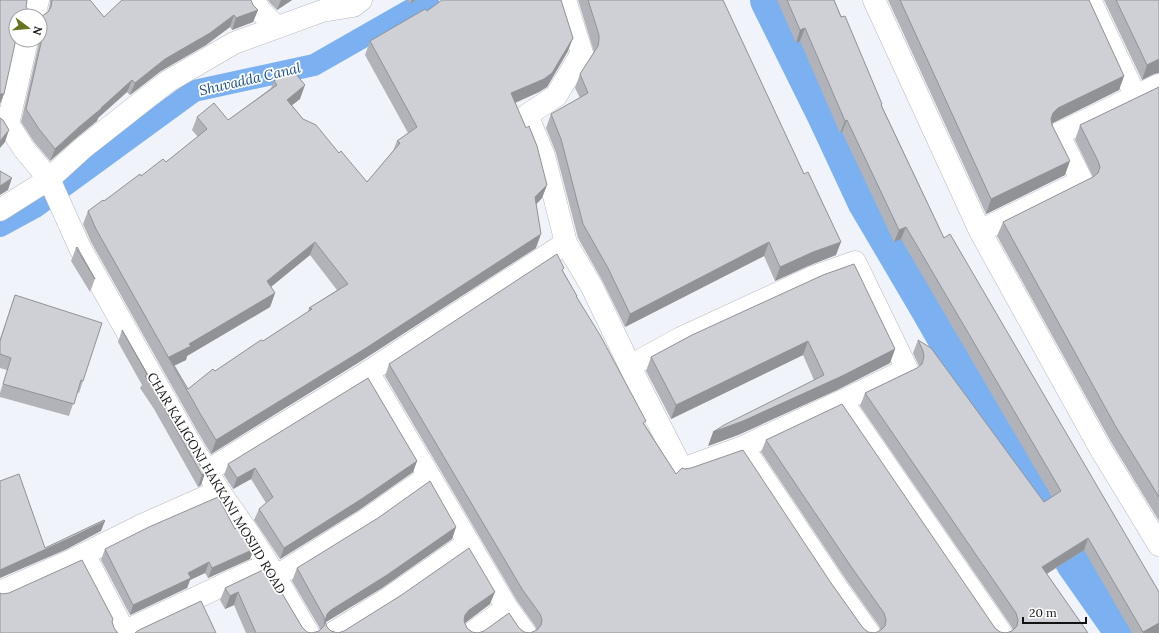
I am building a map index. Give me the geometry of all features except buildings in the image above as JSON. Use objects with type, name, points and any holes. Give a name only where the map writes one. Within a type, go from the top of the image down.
[{"type":"street","points":[[254,0],[260,11],[277,27]]},
{"type":"street","points":[[0,210],[49,179],[83,148],[167,82],[234,43],[322,11],[353,6],[361,0]]},
{"type":"street","points":[[565,0],[582,54],[556,96],[527,115],[544,156],[566,243],[592,287],[630,366],[682,469],[743,447],[907,369],[855,262],[813,277],[681,338],[630,366]]},
{"type":"street","points":[[874,0],[980,231],[1100,448],[1152,519],[1159,545]]},
{"type":"street","points":[[1090,0],[1136,97]]},
{"type":"street","points":[[4,121],[25,48]]},
{"type":"street","points":[[980,231],[1082,181],[1058,134],[1159,85]]},
{"type":"street","name":"CHAR KALIGONJ HAKKANI MOSJID ROAD","points":[[4,121],[24,149],[49,179],[80,248],[185,435],[219,491],[245,528],[272,571],[308,633]]},
{"type":"street","points":[[207,471],[368,372],[566,243]]},
{"type":"street","points":[[368,372],[507,608],[525,633]]},
{"type":"street","points":[[842,401],[1001,633]]},
{"type":"street","points":[[743,447],[836,588],[870,633]]},
{"type":"street","points":[[84,554],[123,633],[272,571],[366,520],[430,476]]},
{"type":"street","points":[[0,592],[84,554],[140,526],[219,491]]},
{"type":"street","points":[[333,633],[389,598],[468,543]]},
{"type":"street","points":[[472,633],[507,608]]},
{"type":"waterway","name":"Shuvadda Canal","points":[[0,226],[35,207],[194,91],[314,65],[428,0]]},
{"type":"waterway","points":[[769,0],[826,115],[866,201],[1075,563],[1124,633]]}]
